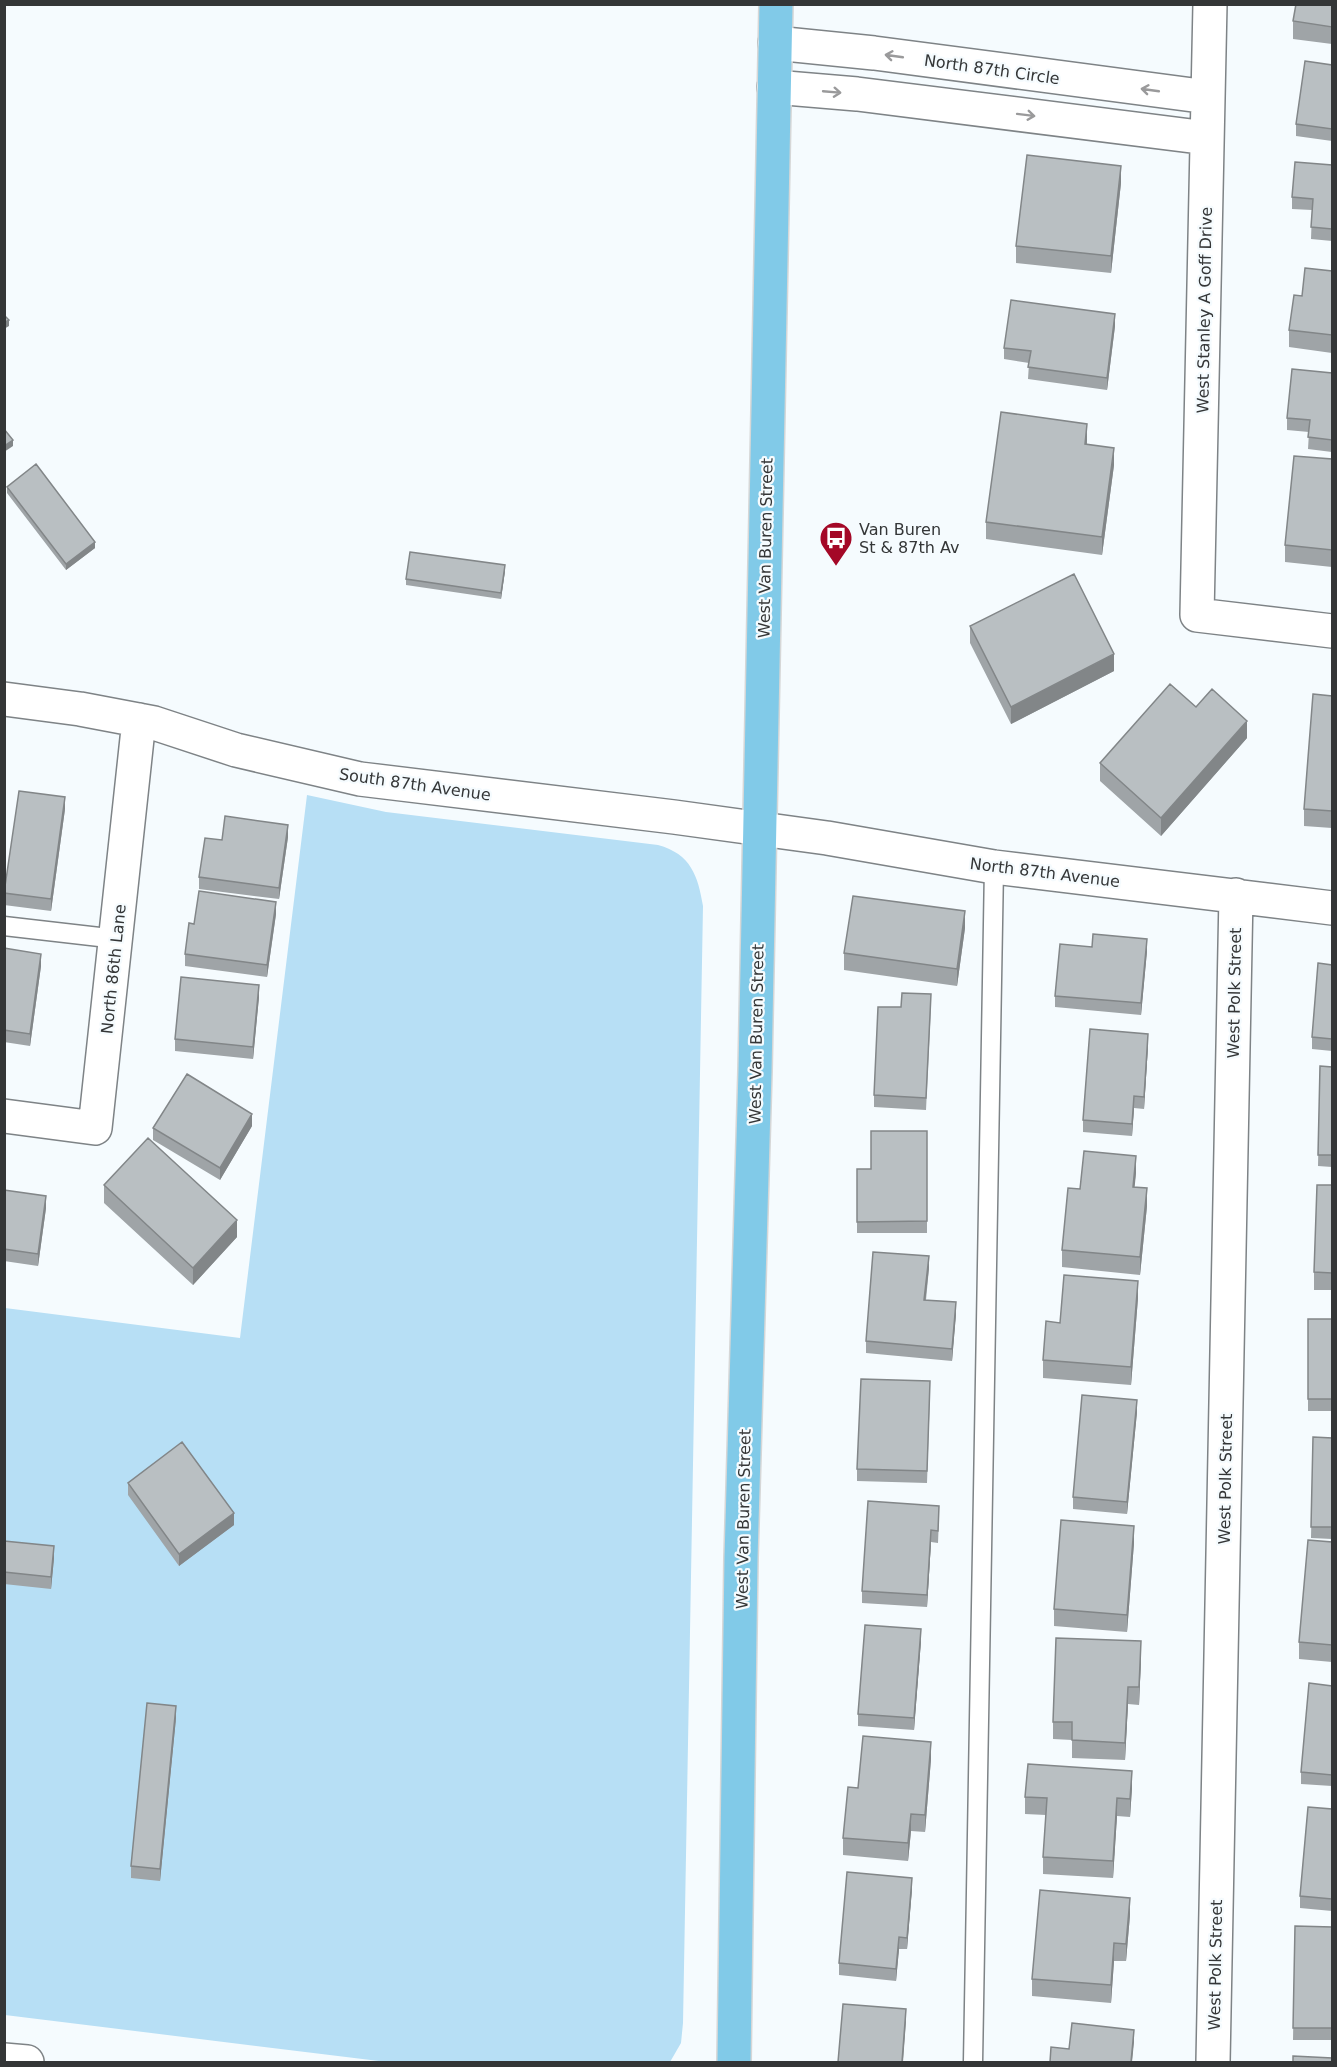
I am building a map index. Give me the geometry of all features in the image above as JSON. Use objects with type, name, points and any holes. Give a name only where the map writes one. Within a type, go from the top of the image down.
[{"type":"main road","name":"West Van Buren Street","points":[[735,2062],[741,1558],[755,1071],[776,4]]},
{"type":"street","name":"West Stanley A Goff Drive","points":[[1210,4],[1197,615],[1332,631]]},
{"type":"street","name":"North 87th Circle","points":[[775,43],[874,53],[1208,97]]},
{"type":"street","points":[[774,87],[857,94],[1207,138]]},
{"type":"street","name":"South 87th Avenue","points":[[4,699],[80,709],[139,720],[236,750],[360,779],[759,829]]},
{"type":"street","name":"North 86th Lane","points":[[4,1116],[95,1128],[139,720]]},
{"type":"street","name":"North 87th Avenue","points":[[759,829],[827,838],[994,867],[1332,908]]},
{"type":"street","name":"West Polk Street","points":[[1213,2062],[1236,895]]},
{"type":"street","points":[[4,2060],[27,2062]]},
{"type":"lane","points":[[973,2062],[994,867]]},
{"type":"lane","points":[[4,926],[117,939]]},
{"type":"shaded area","points":[[307,795],[386,812],[658,845],[678,854],[685,860],[698,885],[703,906],[683,2023],[681,2043],[670,2062],[387,2062],[5,2015],[5,1308],[240,1338]]},
{"type":"building","points":[[1296,4],[1332,4],[1332,27],[1293,21]]},
{"type":"building","points":[[1305,61],[1332,65],[1332,129],[1296,124]]},
{"type":"building","points":[[1027,155],[1121,166],[1111,256],[1016,246]]},
{"type":"building","points":[[1295,162],[1332,165],[1332,229],[1311,227],[1313,199],[1292,197]]},
{"type":"building","points":[[1305,268],[1332,271],[1332,335],[1289,330],[1294,295],[1302,296]]},
{"type":"building","points":[[1011,300],[1115,314],[1107,378],[1028,367],[1031,351],[1004,348]]},
{"type":"building","points":[[1292,369],[1332,373],[1332,440],[1308,437],[1310,420],[1287,418]]},
{"type":"building","points":[[1001,412],[1087,424],[1085,444],[1114,448],[1102,537],[986,522]]},
{"type":"building","points":[[4,429],[13,440],[4,446]]},
{"type":"building","points":[[1294,456],[1332,459],[1332,550],[1285,545]]},
{"type":"building","points":[[36,464],[95,542],[66,564],[7,487]]},
{"type":"building","points":[[410,552],[505,565],[501,593],[406,579]]},
{"type":"building","points":[[1074,574],[1114,654],[1011,707],[970,626]]},
{"type":"building","points":[[1170,684],[1196,707],[1212,689],[1247,721],[1161,818],[1100,763]]},
{"type":"building","points":[[1313,694],[1332,696],[1332,811],[1304,809]]},
{"type":"building","points":[[19,791],[65,797],[51,899],[4,893]]},
{"type":"building","points":[[225,816],[288,825],[279,888],[199,877],[205,838],[222,840]]},
{"type":"building","points":[[199,891],[276,902],[267,965],[185,954],[189,923],[194,924]]},
{"type":"building","points":[[853,896],[965,911],[957,969],[844,953]]},
{"type":"building","points":[[1093,934],[1147,939],[1141,1003],[1055,996],[1060,944],[1092,947]]},
{"type":"building","points":[[4,948],[41,954],[30,1034],[4,1030]]},
{"type":"building","points":[[1318,963],[1332,965],[1332,1039],[1312,1037]]},
{"type":"building","points":[[181,977],[259,985],[253,1047],[175,1039]]},
{"type":"building","points":[[902,993],[931,994],[926,1098],[874,1095],[878,1007],[901,1007]]},
{"type":"building","points":[[1090,1029],[1148,1034],[1144,1097],[1134,1096],[1132,1124],[1083,1120]]},
{"type":"building","points":[[1320,1066],[1332,1067],[1332,1155],[1318,1155]]},
{"type":"building","points":[[187,1074],[252,1114],[220,1168],[153,1128]]},
{"type":"building","points":[[871,1131],[927,1131],[927,1221],[857,1222],[857,1169],[871,1169]]},
{"type":"building","points":[[148,1138],[237,1220],[193,1268],[104,1185]]},
{"type":"building","points":[[1084,1151],[1136,1156],[1133,1187],[1147,1188],[1140,1257],[1062,1250],[1068,1188],[1080,1189]]},
{"type":"building","points":[[1317,1185],[1332,1185],[1332,1273],[1314,1272]]},
{"type":"building","points":[[4,1190],[46,1196],[38,1254],[4,1249]]},
{"type":"building","points":[[873,1252],[929,1256],[924,1300],[956,1302],[952,1349],[866,1341]]},
{"type":"building","points":[[1064,1275],[1138,1281],[1131,1367],[1043,1360],[1046,1321],[1060,1323]]},
{"type":"building","points":[[1308,1319],[1332,1319],[1332,1399],[1308,1399]]},
{"type":"building","points":[[861,1379],[930,1381],[927,1471],[857,1469]]},
{"type":"building","points":[[1082,1395],[1137,1400],[1127,1502],[1073,1497]]},
{"type":"building","points":[[1313,1437],[1332,1438],[1332,1527],[1311,1527]]},
{"type":"building","points":[[182,1442],[234,1513],[179,1554],[128,1483]]},
{"type":"building","points":[[868,1501],[939,1506],[938,1531],[931,1530],[927,1595],[862,1591]]},
{"type":"building","points":[[1061,1520],[1134,1526],[1127,1615],[1054,1609]]},
{"type":"building","points":[[1308,1540],[1332,1542],[1332,1645],[1299,1642]]},
{"type":"building","points":[[4,1541],[54,1546],[51,1577],[4,1572]]},
{"type":"building","points":[[865,1625],[921,1629],[914,1718],[858,1714]]},
{"type":"building","points":[[1056,1638],[1141,1641],[1139,1687],[1128,1687],[1125,1743],[1072,1740],[1072,1722],[1053,1722]]},
{"type":"building","points":[[1309,1683],[1332,1686],[1332,1775],[1301,1772]]},
{"type":"building","points":[[147,1703],[176,1706],[160,1869],[131,1866]]},
{"type":"building","points":[[863,1736],[931,1742],[925,1815],[911,1814],[908,1843],[843,1838],[848,1787],[858,1788]]},
{"type":"building","points":[[1028,1764],[1132,1771],[1130,1799],[1117,1798],[1113,1861],[1043,1857],[1047,1798],[1025,1797]]},
{"type":"building","points":[[1308,1807],[1332,1809],[1332,1899],[1300,1896]]},
{"type":"building","points":[[847,1872],[912,1878],[907,1938],[899,1937],[896,1969],[839,1963]]},
{"type":"building","points":[[1040,1890],[1130,1898],[1126,1944],[1114,1943],[1111,1985],[1032,1979]]},
{"type":"building","points":[[1295,1926],[1332,1927],[1332,2028],[1293,2028]]},
{"type":"building","points":[[843,2004],[906,2009],[902,2062],[838,2062]]},
{"type":"building","points":[[1072,2023],[1134,2030],[1131,2062],[1050,2062],[1051,2047],[1069,2049]]},
{"type":"building","points":[[1293,2056],[1332,2058],[1332,2062],[1293,2062]]},
{"type":"place","name":"Van Buren St & 87th Av","points":[[836,567]]}]
